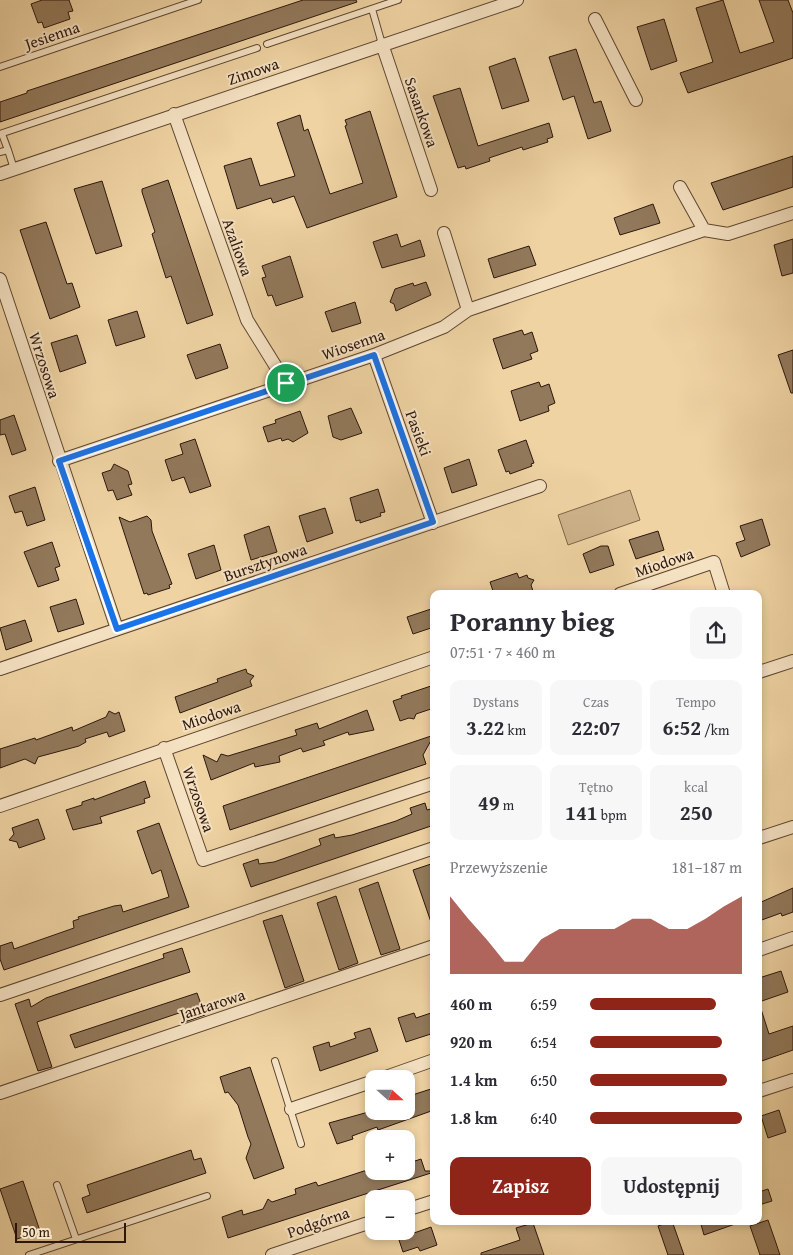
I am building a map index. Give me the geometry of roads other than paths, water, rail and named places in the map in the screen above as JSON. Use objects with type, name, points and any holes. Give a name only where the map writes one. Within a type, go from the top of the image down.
[{"type":"street","name":"Zimowa","points":[[0,174],[517,0]]},
{"type":"street","points":[[594,19],[636,100]]},
{"type":"street","name":"Sasankowa","points":[[382,44],[431,190]]},
{"type":"street","name":"Azaliowa","points":[[174,114],[247,320],[286,383]]},
{"type":"street","points":[[680,187],[704,230]]},
{"type":"street","name":"Wiosenna","points":[[59,461],[286,383],[374,355],[444,327],[468,310],[704,230],[728,234],[793,213]]},
{"type":"street","points":[[444,233],[468,310]]},
{"type":"street","name":"Wrzosowa","points":[[0,279],[59,461]]},
{"type":"street","name":"Pasieki","points":[[374,355],[433,522]]},
{"type":"street","points":[[59,461],[117,629]]},
{"type":"street","name":"Bursztynowa","points":[[0,669],[540,486]]},
{"type":"street","name":"Miodowa","points":[[632,590],[714,562],[723,590]]},
{"type":"street","name":"Miodowa","points":[[0,806],[164,748],[430,659]]},
{"type":"street","points":[[762,671],[793,661]]},
{"type":"street","name":"Wrzosowa","points":[[164,748],[203,860],[430,784]]},
{"type":"street","points":[[762,837],[793,827]]},
{"type":"street","points":[[0,995],[430,849]]},
{"type":"street","points":[[762,949],[793,938]]},
{"type":"street","name":"Jantarowa","points":[[0,1093],[430,947]]},
{"type":"street","points":[[406,1070],[430,1061]]},
{"type":"street","points":[[762,1090],[793,1080]]},
{"type":"street","points":[[291,1109],[365,1084]]},
{"type":"street","points":[[415,1207],[430,1201]]},
{"type":"street","name":"Podgórna","points":[[272,1255],[365,1224]]},
{"type":"lane","name":"Jesienna","points":[[0,67],[198,0]]},
{"type":"lane","points":[[267,44],[398,0]]},
{"type":"lane","points":[[372,9],[382,44]]},
{"type":"lane","points":[[14,169],[1,134],[257,48]]},
{"type":"lane","points":[[0,152],[8,150]]},
{"type":"lane","points":[[275,1061],[301,1144]]},
{"type":"lane","points":[[57,1185],[76,1239]]},
{"type":"lane","points":[[29,1255],[207,1196]]}]
